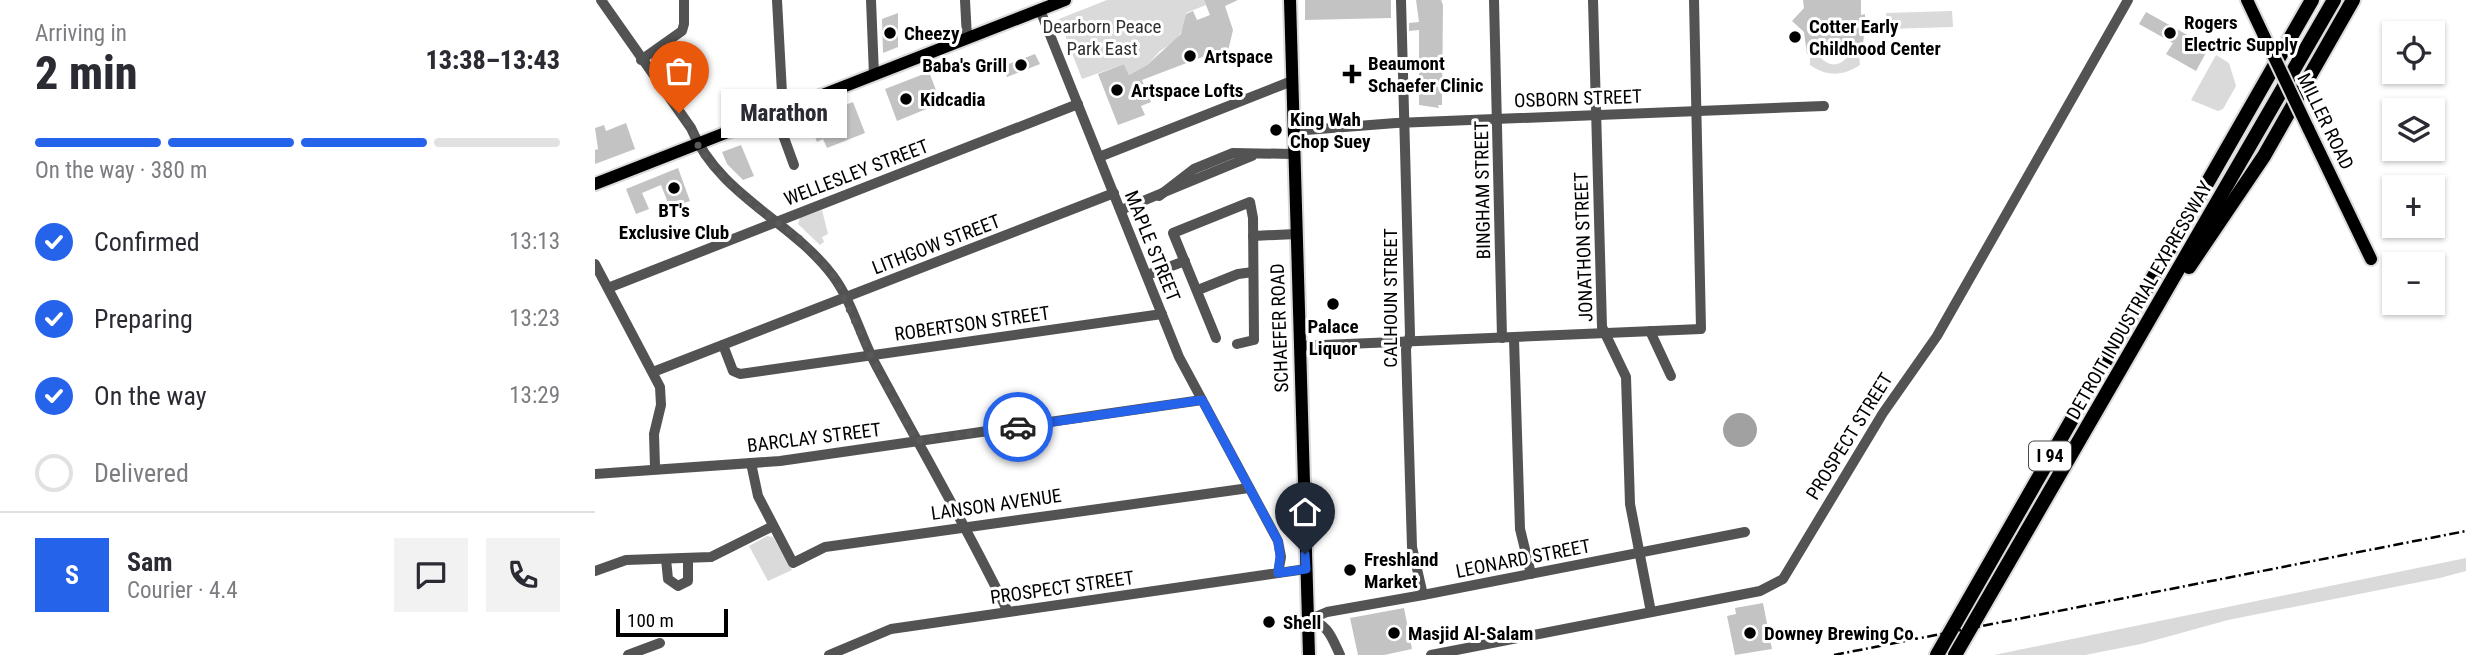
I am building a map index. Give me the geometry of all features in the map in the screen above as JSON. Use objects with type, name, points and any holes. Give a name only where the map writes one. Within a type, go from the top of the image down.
[{"type":"highway","name":"DETROIT INDUSTRIAL EXPRESSWAY","points":[[1937,655],[2312,0]]},
{"type":"highway","name":"DETROIT INDUSTRIAL EXPRESSWAY","points":[[1955,655],[2334,0]]},
{"type":"highway","points":[[2150,318],[2175,289],[2264,156],[2353,0]]},
{"type":"main road","points":[[595,184],[1065,0]]},
{"type":"main road","name":"SCHAEFER ROAD","points":[[1290,0],[1309,655]]},
{"type":"main road","name":"MILLER ROAD","points":[[2247,0],[2371,259]]},
{"type":"street","points":[[601,0],[691,128],[697,144],[733,188],[808,247],[835,278],[870,355],[1008,612]]},
{"type":"street","points":[[641,60],[682,31],[684,0]]},
{"type":"street","points":[[777,0],[782,93],[788,108]]},
{"type":"street","points":[[871,0],[874,75]]},
{"type":"street","points":[[965,0],[967,38]]},
{"type":"street","name":"CALHOUN STREET","points":[[1401,0],[1410,335],[1412,547],[1423,596]]},
{"type":"street","name":"BINGHAM STREET","points":[[1494,0],[1502,338]]},
{"type":"street","name":"JONATHON STREET","points":[[1593,0],[1603,333],[1626,377],[1629,504],[1651,612]]},
{"type":"street","points":[[1299,346],[1514,339],[1700,329],[1694,0]]},
{"type":"street","name":"PROSPECT STREET","points":[[1431,655],[1760,591],[1783,579],[1883,412],[1937,336],[2128,0]]},
{"type":"street","name":"MAPLE STREET","points":[[1040,10],[1179,357],[1278,541],[1278,573]]},
{"type":"street","points":[[1099,158],[1292,80]]},
{"type":"street","name":"WELLESLEY STREET","points":[[608,288],[1078,104]]},
{"type":"street","name":"OSBORN STREET","points":[[1293,131],[1404,123],[1824,106]]},
{"type":"street","points":[[775,113],[794,165]]},
{"type":"street","points":[[1121,210],[1256,155],[1293,154]]},
{"type":"street","name":"LITHGOW STREET","points":[[653,372],[1114,193]]},
{"type":"street","points":[[1216,338],[1173,233],[1250,202],[1254,340],[1237,344]]},
{"type":"street","points":[[1253,236],[1296,234]]},
{"type":"street","points":[[1147,275],[1185,261]]},
{"type":"street","points":[[595,264],[653,372],[661,398],[655,428],[655,467]]},
{"type":"street","points":[[1198,290],[1238,274],[1253,272]]},
{"type":"street","name":"ROBERTSON STREET","points":[[723,345],[732,369],[737,374],[1162,314]]},
{"type":"street","points":[[1650,331],[1671,376]]},
{"type":"street","points":[[1514,339],[1520,529],[1531,574]]},
{"type":"street","name":"BARCLAY STREET","points":[[595,474],[655,467],[751,463],[1202,400]]},
{"type":"street","name":"LANSON AVENUE","points":[[751,463],[754,486],[793,563],[825,547],[1249,488]]},
{"type":"street","points":[[595,571],[626,560],[688,559],[718,555],[773,526]]},
{"type":"street","name":"LEONARD STREET","points":[[1308,620],[1327,611],[1423,596],[1745,532]]},
{"type":"street","points":[[666,559],[668,579],[678,586],[688,581],[688,559]]},
{"type":"street","name":"PROSPECT STREET","points":[[829,655],[891,629],[1306,569]]},
{"type":"street","points":[[1308,620],[1326,627],[1340,655]]},
{"type":"street","points":[[628,655],[660,643]]},
{"type":"green space","name":"Dearborn Peace Park East","points":[[1107,0],[1204,0],[1206,5],[1186,13],[1185,27],[1175,41],[1160,51],[1147,65],[1129,75],[1124,64],[1082,79],[1059,19]]},
{"type":"green space","points":[[1952,11],[1953,27],[1887,29],[1886,13]]},
{"type":"green space","points":[[2216,55],[2229,63],[2236,86],[2223,109],[2218,111],[2191,100]]},
{"type":"green space","points":[[1848,56],[1859,56],[1860,65],[1835,74],[1823,72],[1810,65],[1810,58],[1820,57],[1827,63],[1834,64],[1842,62]]},
{"type":"green space","points":[[822,210],[828,234],[822,237],[824,242],[820,245],[798,224],[800,218]]},
{"type":"green space","points":[[767,536],[773,537],[792,570],[768,581],[749,546]]},
{"type":"green space","points":[[2466,558],[2466,571],[2440,578],[2228,620],[2141,644],[2085,655],[1994,655]]},
{"type":"shaded area","points":[[1740,413],[1752,418],[1757,430],[1752,442],[1740,447],[1728,442],[1723,430],[1728,418]]},
{"type":"building","name":"Artspace","points":[[1204,0],[1238,0],[1225,6],[1233,30],[1228,51],[1209,64],[1205,56],[1142,80],[1151,102],[1141,106],[1145,115],[1118,125],[1098,74],[1124,64],[1129,75],[1147,65],[1181,34],[1186,14],[1193,11],[1197,20],[1210,15]]},
{"type":"building","points":[[1305,0],[1391,0],[1391,18],[1305,20]]},
{"type":"building","points":[[1416,0],[1441,0],[1443,5],[1442,105],[1438,105],[1439,108],[1419,105],[1419,30],[1409,31],[1409,23],[1419,22]]},
{"type":"building","name":"Cotter Early Childhood Center","points":[[1803,0],[1861,0],[1861,15],[1865,14],[1865,23],[1861,23],[1864,35],[1862,53],[1831,56],[1807,54],[1804,32],[1792,21],[1804,8]]},
{"type":"building","name":"Rogers Electric Supply","points":[[2146,12],[2209,47],[2196,71],[2166,54],[2173,43],[2139,24]]},
{"type":"building","name":"Cheezy","points":[[898,13],[898,47],[883,53],[882,19]]},
{"type":"building","name":"Baba's Grill","points":[[1035,54],[1040,64],[1007,77],[1003,66]]},
{"type":"building","name":"Kidcadia","points":[[929,72],[941,103],[897,121],[885,89]]},
{"type":"building","points":[[853,102],[865,133],[827,148],[823,139],[817,142],[808,119]]},
{"type":"building","points":[[626,123],[635,149],[595,164],[595,150],[598,149],[595,128],[604,125],[606,131]]},
{"type":"building","points":[[741,145],[754,176],[743,180],[727,164],[722,152]]},
{"type":"building","name":"BT's Exclusive Club","points":[[678,168],[690,201],[670,208],[661,185],[642,193],[649,209],[636,214],[626,189]]},
{"type":"building","name":"Downey Brewing Co.","points":[[1763,603],[1772,649],[1735,655],[1727,616],[1736,614],[1735,608]]},
{"type":"building","points":[[1404,608],[1412,649],[1384,655],[1358,655],[1350,618]]},
{"type":"railway","points":[[1834,655],[2466,531]]},
{"type":"way so far","points":[[679,113],[691,128],[700,150],[724,179],[754,206],[798,237],[835,278],[870,355],[916,441],[1018,427]]},
{"type":"place","name":"Cheezy","points":[[890,33]]},
{"type":"place","name":"Rogers Electric Supply","points":[[2170,33]]},
{"type":"place","name":"Cotter Early Childhood Center","points":[[1795,37]]},
{"type":"place","name":"Artspace","points":[[1190,56]]},
{"type":"place","name":"Baba's Grill","points":[[1021,65]]},
{"type":"place","name":"Beaumont Schaefer Clinic","points":[[1352,74]]},
{"type":"place","name":"Artspace Lofts","points":[[1117,90]]},
{"type":"place","name":"Kidcadia","points":[[906,99]]},
{"type":"place","name":"Marathon","points":[[679,113]]},
{"type":"place","name":"King Wah Chop Suey","points":[[1276,130]]},
{"type":"place","name":"BT's Exclusive Club","points":[[674,188]]},
{"type":"place","name":"Palace Liquor","points":[[1333,304]]},
{"type":"place","name":"Freshland Market","points":[[1350,570]]},
{"type":"place","name":"Shell","points":[[1269,622]]},
{"type":"place","name":"Masjid Al-Salam","points":[[1394,633]]},
{"type":"place","name":"Downey Brewing Co.","points":[[1750,633]]},
{"type":"route","points":[[1018,427],[1202,400],[1278,541],[1278,573],[1306,569],[1305,554]]}]
